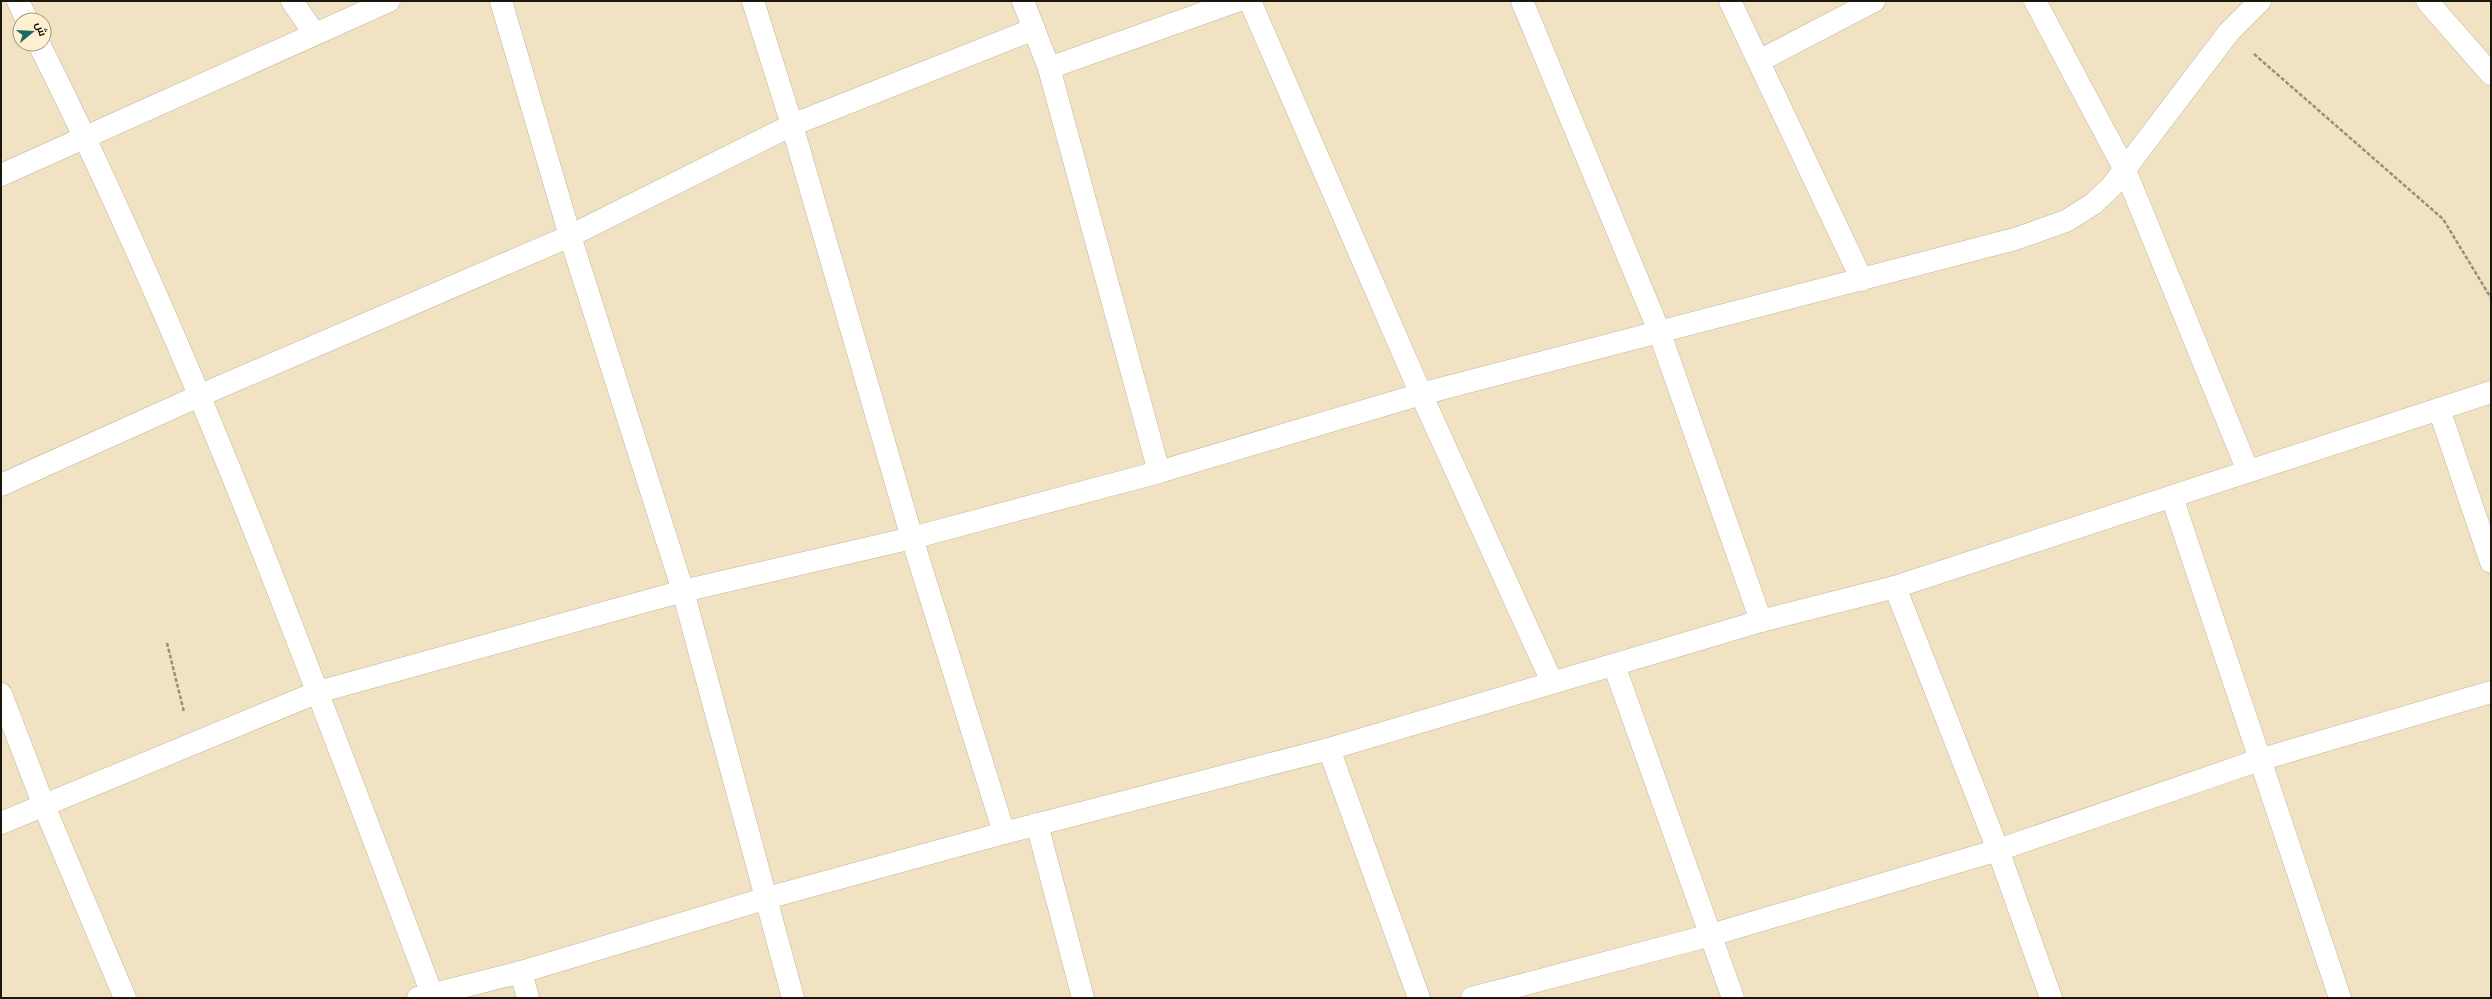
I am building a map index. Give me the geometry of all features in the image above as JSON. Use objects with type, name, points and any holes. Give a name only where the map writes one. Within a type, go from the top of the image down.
[{"type":"street","points":[[18,1],[23,12]]},
{"type":"street","points":[[292,1],[314,33]]},
{"type":"street","points":[[1,175],[86,138],[314,33],[389,1]]},
{"type":"street","points":[[501,1],[570,236],[683,591],[793,998]]},
{"type":"street","points":[[754,1],[792,125],[912,538],[1004,833]]},
{"type":"street","points":[[1023,1],[1049,68],[1159,472]]},
{"type":"street","points":[[1049,68],[1237,1]]},
{"type":"street","points":[[1250,1],[1421,394],[1552,682]]},
{"type":"street","points":[[1522,1],[1660,331],[1761,621]]},
{"type":"street","points":[[1730,1],[1862,280]]},
{"type":"street","points":[[1759,61],[1874,1]]},
{"type":"street","points":[[2035,1],[2125,170],[2248,471]]},
{"type":"street","points":[[1,823],[318,692],[683,591],[912,538],[1159,472],[1421,394],[2015,239],[2066,221],[2093,204],[2125,170],[2229,32],[2260,1]]},
{"type":"street","points":[[2427,1],[2491,74]]},
{"type":"street","points":[[1,484],[201,395],[570,236],[792,125],[1034,30]]},
{"type":"street","points":[[43,52],[86,138],[201,395],[318,692],[425,996],[521,972],[767,898],[1004,833],[1329,749],[1761,621],[1895,587],[2491,392]]},
{"type":"street","points":[[2439,409],[2491,562]]},
{"type":"street","points":[[2172,497],[2340,998]]},
{"type":"street","points":[[1895,587],[1998,850],[2051,998]]},
{"type":"street","points":[[1614,665],[1733,998]]},
{"type":"street","points":[[1472,998],[1711,935],[1998,850],[2259,760],[2491,692]]},
{"type":"street","points":[[1,694],[44,806],[125,998]]},
{"type":"street","points":[[1329,749],[1419,998]]},
{"type":"street","points":[[1037,824],[1083,998]]},
{"type":"street","points":[[521,972],[528,998]]},
{"type":"path","points":[[2229,32],[2443,219],[2491,298]]},
{"type":"path","points":[[167,643],[192,743]]}]
